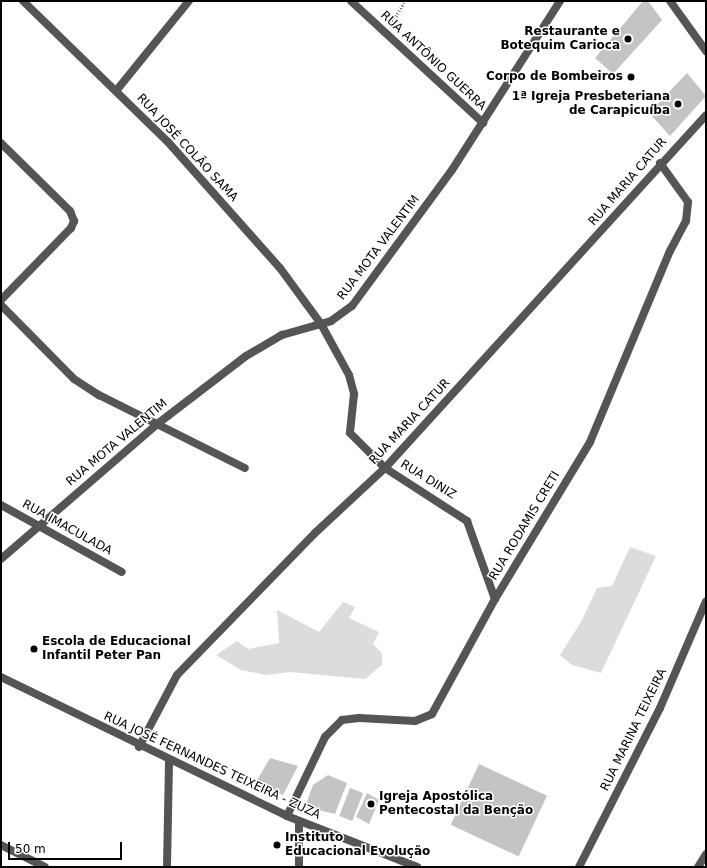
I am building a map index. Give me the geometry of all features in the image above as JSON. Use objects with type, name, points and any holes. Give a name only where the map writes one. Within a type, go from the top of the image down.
[{"type":"street","name":"RUA JOSÉ COLÃO SAMA","points":[[23,1],[116,90],[221,200],[280,268],[321,324]]},
{"type":"street","points":[[116,90],[189,1]]},
{"type":"street","name":"RUA ANTÔNIO GUERRA","points":[[350,1],[482,123]]},
{"type":"street","name":"RUA MOTA VALENTIM","points":[[1,559],[37,526],[156,424],[265,344],[282,335],[321,324],[343,315],[352,306],[482,123],[560,1]]},
{"type":"street","points":[[673,3],[706,51]]},
{"type":"street","name":"RUA MARIA CATUR","points":[[139,747],[177,674],[316,533],[384,468],[564,275],[660,163],[706,115]]},
{"type":"street","points":[[1,143],[70,212],[74,221],[71,228],[1,300]]},
{"type":"street","name":"RUA RODAMIS CRETI","points":[[287,816],[325,737],[342,720],[359,718],[415,721],[432,714],[495,599],[590,442],[670,251],[686,221],[688,202],[660,163]]},
{"type":"street","points":[[1,305],[74,379],[156,424],[244,468]]},
{"type":"street","name":"RUA DINIZ","points":[[321,324],[353,384],[350,433],[384,468],[467,521],[495,599]]},
{"type":"street","name":"RUA IMACULADA","points":[[1,505],[122,572]]},
{"type":"street","name":"RUA MARINA TEIXEIRA","points":[[579,867],[660,708],[706,601]]},
{"type":"street","name":"RUA JOSÉ FERNANDES TEIXEIRA - ZUZA","points":[[1,678],[139,747],[299,822],[417,867]]},
{"type":"street","points":[[167,867],[169,760]]},
{"type":"street","points":[[299,822],[299,867]]},
{"type":"street","points":[[1,845],[45,867]]},
{"type":"street","points":[[698,867],[706,854]]},
{"type":"path","points":[[385,33],[405,1]]},
{"type":"shaded area","points":[[630,547],[656,556],[601,673],[572,665],[560,655],[581,622],[597,588],[612,586]]},
{"type":"shaded area","points":[[343,602],[355,607],[349,618],[379,632],[373,644],[382,653],[382,665],[365,679],[290,672],[266,675],[241,670],[216,655],[237,641],[248,649],[279,643],[277,610],[319,632]]},
{"type":"building","name":"Restaurante e Botequim Carioca","points":[[643,1],[648,1],[662,20],[613,74],[595,58]]},
{"type":"building","name":"1ª Igreja Presbeteriana de Carapicuíba","points":[[687,73],[706,96],[670,136],[649,113]]},
{"type":"building","points":[[270,758],[298,766],[283,795],[256,782]]},
{"type":"building","points":[[479,764],[547,796],[519,856],[451,825]]},
{"type":"building","points":[[328,775],[347,783],[335,814],[305,807],[313,785]]},
{"type":"building","points":[[350,788],[363,793],[352,821],[339,816]]},
{"type":"building","points":[[367,793],[379,800],[369,824],[356,817]]},
{"type":"place","name":"Restaurante e Botequim Carioca","points":[[628,39]]},
{"type":"place","name":"Corpo de Bombeiros","points":[[631,77]]},
{"type":"place","name":"1ª Igreja Presbeteriana de Carapicuíba","points":[[678,104]]},
{"type":"place","name":"Escola de Educacional Infantil Peter Pan","points":[[34,649]]},
{"type":"place","name":"Igreja Apostólica Pentecostal da Benção","points":[[371,804]]},
{"type":"place","name":"Instituto Educacional Evolução","points":[[277,845]]}]
